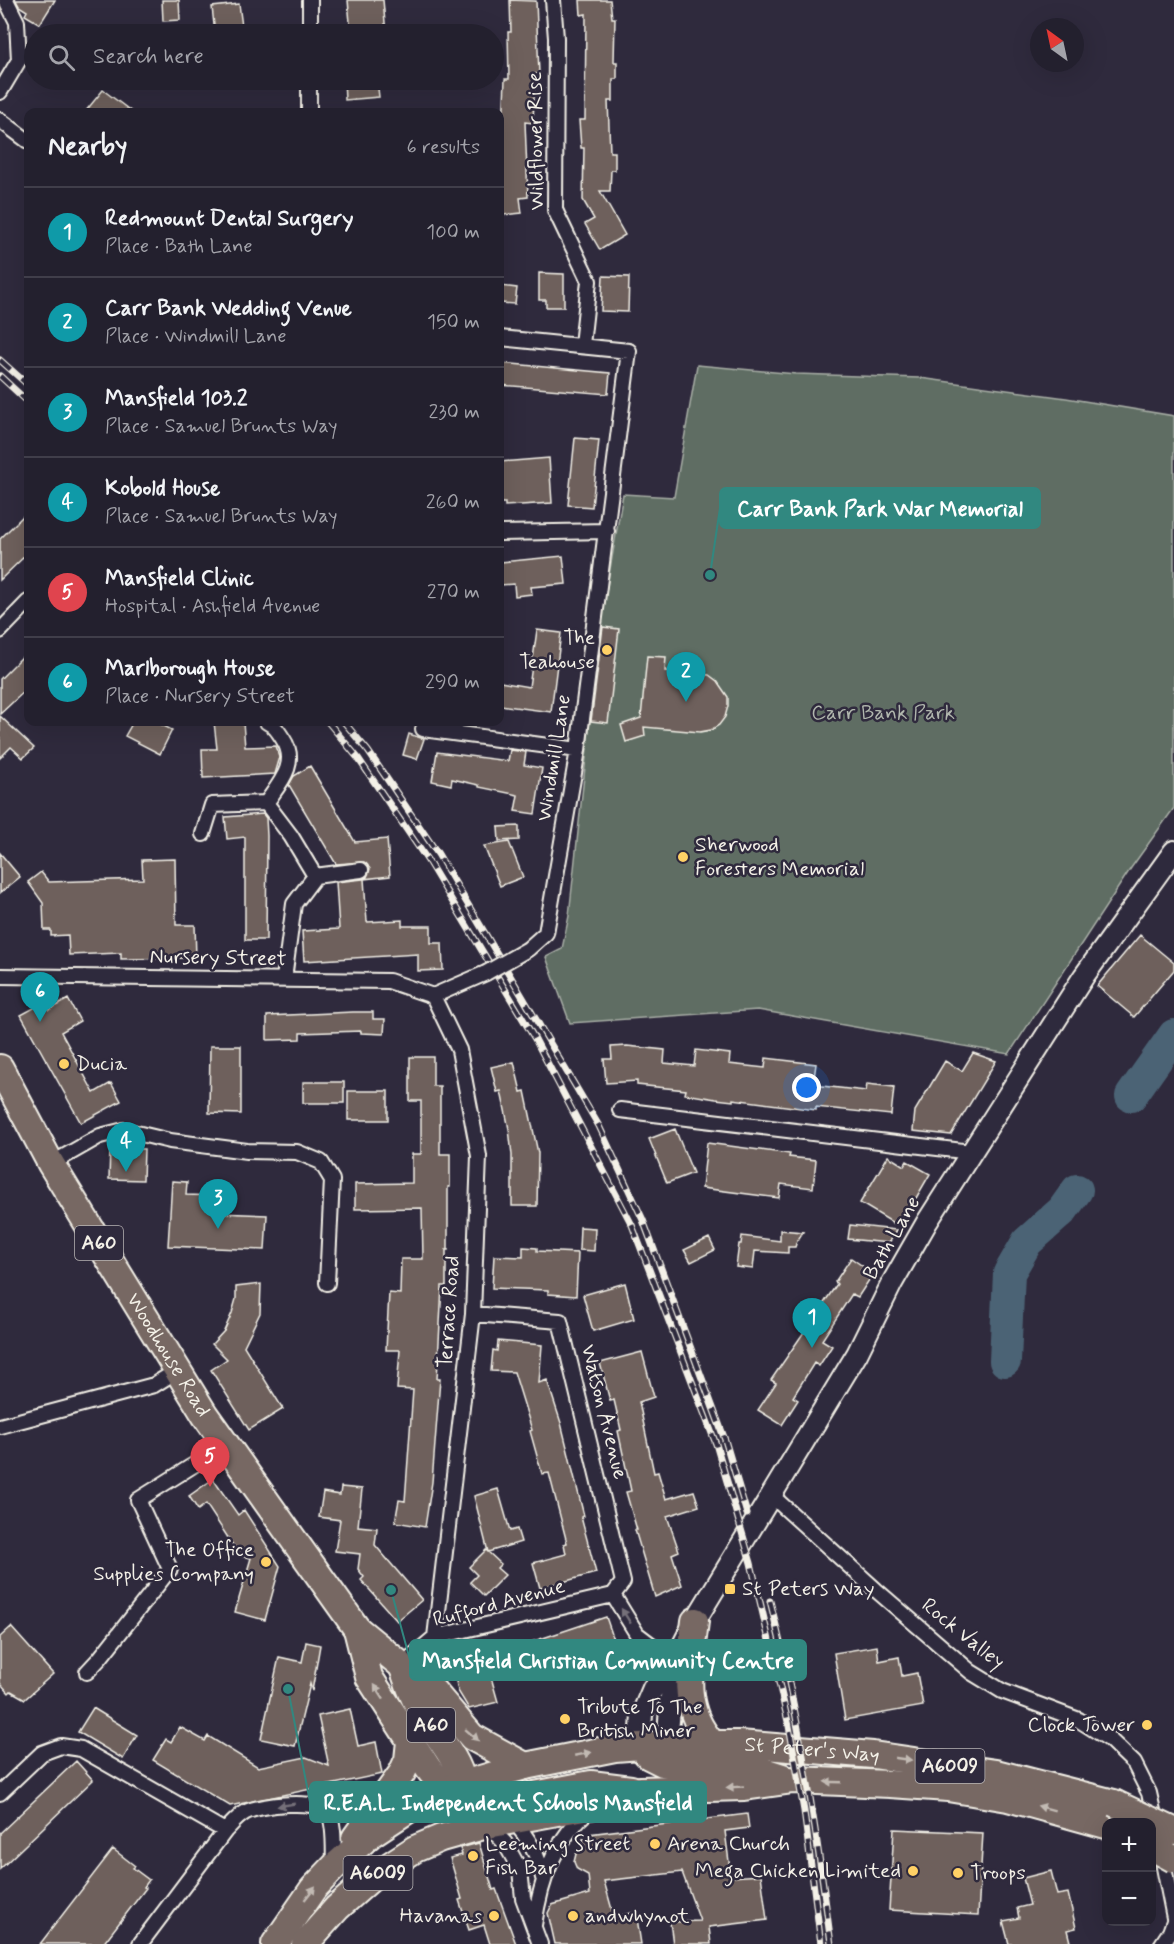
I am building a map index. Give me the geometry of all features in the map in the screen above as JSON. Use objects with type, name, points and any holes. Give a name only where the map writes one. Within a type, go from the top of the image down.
[{"type":"highway","name":"Woodhouse Road","points":[[0,1068],[51,1164],[205,1414],[357,1629],[433,1690],[471,1737],[525,1766]]},
{"type":"highway","points":[[695,1621],[688,1683],[696,1721],[712,1743]]},
{"type":"highway","name":"Woodhouse Road","points":[[357,1629],[369,1677],[411,1741],[457,1793]]},
{"type":"highway","name":"A60","points":[[402,1665],[417,1704],[451,1753],[457,1793]]},
{"type":"highway","points":[[334,1867],[401,1774],[408,1760],[411,1741]]},
{"type":"highway","name":"St Peter's Way","points":[[665,1754],[712,1743],[873,1755],[996,1773],[1108,1817]]},
{"type":"highway","points":[[640,1746],[649,1756],[665,1754]]},
{"type":"highway","name":"A6009","points":[[275,1944],[313,1889],[334,1867],[371,1834],[412,1807],[457,1793],[525,1766],[615,1748],[640,1746]]},
{"type":"highway","points":[[665,1754],[677,1766],[757,1769],[794,1780]]},
{"type":"highway","points":[[457,1793],[490,1814],[591,1784],[640,1791],[658,1772],[665,1754]]},
{"type":"highway","name":"St Peter's Way","points":[[432,1842],[490,1814],[513,1820],[595,1805],[640,1791],[744,1787],[794,1780],[948,1788],[1174,1831]]},
{"type":"highway","points":[[432,1842],[456,1821],[457,1793]]},
{"type":"highway","name":"A6009","points":[[305,1944],[337,1908],[372,1877],[432,1842]]},
{"type":"highway","points":[[1156,1849],[1174,1859]]},
{"type":"main road","name":"Bath Lane","points":[[640,1746],[642,1714],[653,1688],[674,1662],[695,1621],[857,1354],[892,1283],[927,1222],[1084,976],[1174,851]]},
{"type":"main road","name":"Bath Lane","points":[[665,1754],[674,1662]]},
{"type":"street","points":[[0,92],[19,60],[17,22],[6,0]]},
{"type":"street","points":[[310,0],[310,24]]},
{"type":"street","name":"Wildflower Rise","points":[[553,0],[556,38],[555,210],[589,281],[582,345]]},
{"type":"street","points":[[309,90],[309,108]]},
{"type":"street","points":[[0,120],[24,138]]},
{"type":"street","points":[[504,338],[582,345]]},
{"type":"street","name":"Windmill Lane","points":[[433,996],[486,974],[528,949],[546,933],[578,750],[629,351],[582,345]]},
{"type":"street","points":[[504,533],[607,531]]},
{"type":"street","points":[[0,631],[24,606]]},
{"type":"street","points":[[266,803],[290,769],[288,747],[275,726]]},
{"type":"street","points":[[423,729],[578,750]]},
{"type":"street","points":[[203,834],[212,805],[266,803]]},
{"type":"street","points":[[266,803],[291,836],[315,876]]},
{"type":"street","points":[[284,980],[294,904],[315,876],[361,870]]},
{"type":"street","name":"Nursery Street","points":[[0,976],[389,981],[433,996]]},
{"type":"street","name":"Terrace Road","points":[[433,996],[459,1050],[479,1156],[472,1314],[435,1637]]},
{"type":"street","points":[[620,1110],[971,1152]]},
{"type":"street","points":[[51,1164],[100,1136],[124,1130],[170,1141],[247,1151],[297,1152],[321,1162],[332,1180],[327,1283]]},
{"type":"street","name":"Watson Avenue","points":[[472,1314],[560,1321],[623,1582],[613,1595]]},
{"type":"street","points":[[0,1426],[154,1385],[178,1370]]},
{"type":"street","points":[[87,1672],[170,1569],[138,1500],[227,1444]]},
{"type":"street","name":"Rock Valley","points":[[772,1496],[971,1672],[1002,1691],[1079,1720],[1109,1739],[1134,1763],[1149,1793],[1174,1919],[1164,1943]]},
{"type":"street","points":[[613,1595],[637,1634],[674,1662]]},
{"type":"street","name":"Rufford Avenue","points":[[402,1665],[435,1637],[613,1595]]},
{"type":"street","points":[[0,1793],[42,1753],[61,1746],[81,1749],[225,1832]]},
{"type":"street","points":[[140,1944],[225,1832],[236,1819],[248,1811],[299,1803],[317,1805],[327,1811],[332,1820],[334,1867]]},
{"type":"street","points":[[534,1925],[543,1878],[551,1860],[581,1816],[595,1805]]},
{"type":"street","points":[[490,1814],[520,1870],[523,1898],[540,1944]]},
{"type":"street","points":[[513,1820],[528,1837],[541,1866],[543,1878]]},
{"type":"green space","name":"Carr Bank Park","points":[[697,365],[796,374],[920,378],[1066,398],[1174,416],[1174,808],[1131,868],[1009,1054],[758,1010],[570,1023],[546,957],[562,949],[569,916],[600,627],[623,494],[674,497]]},
{"type":"building","points":[[16,0],[55,0],[40,24],[25,15],[27,11],[19,6]]},
{"type":"building","points":[[162,0],[179,0],[180,20],[163,21]]},
{"type":"building","points":[[348,0],[383,0],[385,24],[350,24]]},
{"type":"building","points":[[510,0],[536,1],[539,74],[535,74],[533,123],[525,122],[528,197],[520,198],[522,213],[504,215],[504,108],[505,79],[509,79],[508,32],[511,32]]},
{"type":"building","points":[[580,0],[610,0],[612,18],[615,18],[614,62],[617,62],[617,79],[613,79],[613,101],[608,101],[610,152],[615,152],[615,170],[611,170],[610,191],[600,191],[625,235],[600,250],[585,224],[594,219],[583,200],[584,148],[581,148],[579,120],[585,120],[586,14],[581,15]]},
{"type":"building","points":[[239,4],[242,24],[214,24],[212,7]]},
{"type":"building","points":[[103,90],[127,108],[88,108]]},
{"type":"building","points":[[344,90],[378,90],[379,97],[345,100]]},
{"type":"building","points":[[539,273],[564,274],[564,307],[546,307],[546,300],[539,300]]},
{"type":"building","points":[[603,276],[629,277],[628,312],[601,311]]},
{"type":"building","points":[[504,286],[517,288],[515,304],[504,303]]},
{"type":"building","points":[[504,363],[610,373],[608,394],[504,385]]},
{"type":"building","points":[[575,438],[599,440],[592,507],[568,505]]},
{"type":"building","points":[[549,458],[552,503],[505,506],[504,462]]},
{"type":"building","points":[[24,515],[24,557],[0,580],[0,539]]},
{"type":"building","points":[[563,556],[566,584],[531,587],[532,594],[515,596],[514,584],[504,585],[504,562]]},
{"type":"building","points":[[603,627],[619,629],[608,723],[591,721]]},
{"type":"building","points":[[537,630],[561,633],[551,712],[504,706],[504,683],[529,687]]},
{"type":"building","points":[[24,655],[24,692],[0,714],[0,679]]},
{"type":"building","points":[[647,656],[666,657],[665,671],[709,675],[717,681],[728,697],[725,717],[719,725],[711,730],[700,732],[644,727],[645,736],[626,742],[621,725],[641,718]]},
{"type":"building","points":[[0,716],[34,748],[23,758],[11,747],[0,758]]},
{"type":"building","points":[[131,726],[164,726],[172,730],[160,754],[125,736]]},
{"type":"building","points":[[214,726],[243,726],[245,747],[276,746],[280,757],[275,774],[203,778],[202,749],[217,749]]},
{"type":"building","points":[[409,734],[424,739],[417,759],[403,755]]},
{"type":"building","points":[[510,750],[526,752],[524,765],[542,768],[535,814],[515,811],[518,795],[452,779],[451,785],[432,781],[437,752],[508,761]]},
{"type":"building","points":[[310,766],[355,842],[387,839],[390,876],[364,879],[367,922],[402,920],[402,926],[431,926],[431,943],[442,943],[443,970],[418,971],[418,954],[304,961],[302,931],[339,929],[336,882],[363,879],[367,877],[370,869],[364,862],[336,864],[289,785],[294,776]]},
{"type":"building","points":[[263,814],[266,818],[267,836],[266,940],[245,940],[245,837],[227,839],[225,817]]},
{"type":"building","points":[[519,826],[519,840],[499,841],[498,827]]},
{"type":"building","points":[[509,842],[523,877],[500,886],[484,846]]},
{"type":"building","points":[[0,853],[20,877],[0,893]]},
{"type":"building","points":[[175,859],[176,925],[195,925],[196,958],[121,959],[121,953],[69,955],[68,935],[51,936],[51,930],[44,930],[43,903],[28,882],[41,872],[49,882],[143,879],[142,860]]},
{"type":"building","points":[[1140,935],[1174,963],[1174,970],[1134,1017],[1097,986]]},
{"type":"building","points":[[68,999],[80,1021],[61,1032],[94,1093],[111,1083],[121,1101],[81,1123],[21,1015],[45,1002],[49,1010]]},
{"type":"building","points":[[373,1012],[373,1019],[385,1019],[384,1034],[361,1033],[361,1031],[300,1033],[300,1039],[267,1040],[267,1016]]},
{"type":"building","points":[[210,1046],[241,1046],[241,1114],[209,1113]]},
{"type":"building","points":[[627,1046],[665,1050],[664,1063],[694,1066],[696,1050],[730,1054],[729,1064],[765,1068],[766,1058],[816,1064],[813,1085],[866,1091],[867,1084],[894,1087],[891,1115],[816,1107],[816,1110],[733,1099],[733,1101],[716,1099],[685,1094],[686,1090],[637,1085],[637,1081],[606,1083],[604,1059],[612,1059],[611,1047]]},
{"type":"building","points":[[973,1053],[996,1061],[951,1135],[913,1131],[915,1111],[945,1061],[962,1071]]},
{"type":"building","points":[[410,1057],[433,1057],[433,1086],[440,1086],[440,1154],[450,1154],[446,1286],[442,1286],[437,1379],[440,1379],[432,1482],[425,1527],[395,1522],[399,1500],[405,1501],[413,1390],[397,1389],[400,1350],[386,1350],[389,1293],[400,1294],[401,1259],[423,1259],[422,1208],[355,1209],[355,1184],[412,1183],[412,1154],[421,1154],[421,1101],[410,1101]]},
{"type":"building","points":[[514,1062],[521,1092],[525,1091],[538,1153],[537,1206],[512,1206],[512,1155],[509,1129],[501,1091],[497,1092],[491,1067]]},
{"type":"building","points":[[303,1082],[344,1082],[344,1103],[303,1103]]},
{"type":"building","points":[[348,1091],[388,1091],[388,1120],[348,1120]]},
{"type":"building","points":[[675,1129],[693,1173],[667,1183],[649,1139]]},
{"type":"building","points":[[707,1143],[790,1154],[789,1157],[816,1160],[813,1188],[781,1184],[779,1198],[702,1188]]},
{"type":"building","points":[[110,1148],[144,1149],[143,1180],[109,1179]]},
{"type":"building","points":[[888,1156],[904,1166],[907,1161],[930,1174],[901,1224],[895,1224],[860,1203]]},
{"type":"building","points":[[172,1181],[187,1182],[186,1195],[219,1196],[219,1213],[267,1215],[265,1250],[168,1246]]},
{"type":"building","points":[[850,1225],[897,1230],[889,1243],[848,1239]]},
{"type":"building","points":[[580,1227],[595,1228],[594,1251],[579,1250]]},
{"type":"building","points":[[780,1230],[803,1232],[795,1247],[788,1247],[788,1253],[755,1251],[753,1269],[736,1267],[742,1236],[780,1241]]},
{"type":"building","points":[[709,1238],[715,1250],[691,1262],[684,1250]]},
{"type":"building","points":[[523,1247],[537,1248],[537,1251],[578,1253],[576,1296],[548,1294],[548,1290],[492,1288],[494,1256],[523,1257]]},
{"type":"building","points":[[851,1258],[864,1267],[861,1270],[871,1277],[858,1297],[852,1294],[822,1340],[832,1346],[819,1366],[814,1363],[793,1397],[798,1400],[782,1425],[758,1410],[776,1383],[771,1380],[837,1284],[835,1282]]},
{"type":"building","points":[[625,1283],[634,1319],[593,1331],[583,1295]]},
{"type":"building","points":[[261,1284],[260,1313],[244,1346],[283,1409],[249,1430],[211,1370],[227,1359],[212,1344],[224,1331],[232,1313],[236,1299],[236,1287]]},
{"type":"building","points":[[498,1341],[542,1345],[539,1383],[547,1380],[561,1423],[584,1516],[581,1517],[596,1573],[540,1588],[533,1563],[566,1554],[564,1544],[567,1543],[549,1473],[542,1474],[530,1431],[532,1430],[514,1372],[491,1371],[493,1350],[497,1351]]},
{"type":"building","points":[[642,1352],[654,1397],[639,1402],[654,1473],[658,1472],[666,1499],[694,1491],[699,1506],[667,1516],[679,1551],[672,1554],[682,1585],[655,1597],[626,1492],[631,1491],[614,1400],[610,1401],[600,1363]]},
{"type":"building","name":"The Office Supplies Company","points":[[213,1479],[238,1515],[244,1510],[280,1566],[265,1620],[235,1612],[251,1558],[240,1556],[206,1504],[198,1510],[189,1496]]},
{"type":"building","points":[[341,1487],[362,1489],[358,1526],[377,1528],[375,1545],[422,1600],[397,1621],[361,1580],[364,1577],[358,1569],[360,1554],[335,1551],[340,1520],[319,1517],[323,1492],[340,1495]]},
{"type":"building","points":[[498,1489],[510,1531],[517,1529],[521,1542],[488,1552],[474,1496]]},
{"type":"building","points":[[486,1550],[501,1564],[497,1568],[505,1575],[484,1596],[470,1582],[477,1575],[469,1567]]},
{"type":"building","points":[[606,1617],[623,1666],[599,1674],[591,1651],[526,1670],[519,1646]]},
{"type":"building","points":[[11,1627],[53,1674],[25,1699],[11,1691],[9,1693],[0,1683],[0,1637]]},
{"type":"building","points":[[306,1642],[320,1645],[312,1691],[310,1684],[295,1746],[261,1739],[279,1657],[302,1662]]},
{"type":"building","points":[[482,1645],[498,1702],[469,1709],[458,1691],[450,1652]]},
{"type":"building","points":[[877,1646],[879,1661],[899,1657],[902,1676],[917,1673],[923,1706],[845,1720],[834,1653]]},
{"type":"building","points":[[93,1708],[137,1735],[123,1759],[78,1732]]},
{"type":"building","points":[[350,1709],[358,1746],[376,1742],[382,1774],[230,1806],[153,1760],[166,1739],[171,1742],[180,1727],[205,1741],[208,1736],[258,1767],[306,1757],[329,1766],[318,1716]]},
{"type":"building","points":[[76,1761],[93,1780],[0,1869],[0,1833]]},
{"type":"building","points":[[747,1814],[749,1828],[725,1831],[731,1877],[761,1875],[767,1920],[709,1927],[711,1944],[673,1944],[670,1922],[700,1921],[682,1872],[604,1881],[614,1917],[636,1912],[641,1944],[555,1944],[548,1913],[552,1905],[590,1894],[588,1875],[577,1869],[574,1862],[576,1854],[584,1847],[583,1839],[590,1838],[589,1834]]},
{"type":"building","points":[[894,1829],[983,1833],[978,1915],[889,1910]]},
{"type":"building","points":[[479,1843],[493,1890],[496,1889],[516,1944],[490,1944],[484,1925],[469,1930],[459,1900],[462,1899],[450,1858],[462,1855],[460,1848]]},
{"type":"building","points":[[113,1849],[149,1880],[144,1887],[146,1888],[103,1944],[40,1944]]},
{"type":"building","points":[[1051,1871],[1057,1895],[1068,1893],[1076,1928],[1067,1930],[1070,1942],[1009,1944],[1003,1921],[1019,1918],[1017,1908],[1030,1905],[1023,1878]]},
{"type":"waterway","points":[[1131,1096],[1174,1035]]},
{"type":"waterway","points":[[1005,1361],[1009,1273],[1027,1242],[1062,1211],[1077,1190]]},
{"type":"railway","points":[[0,360],[24,381]]},
{"type":"railway","points":[[0,376],[24,398]]},
{"type":"railway","points":[[331,726],[358,758],[428,861],[535,1039],[632,1225],[716,1444],[751,1563],[789,1726],[804,1811],[821,1944]]},
{"type":"railway","points":[[347,726],[368,751],[438,854],[599,1126],[643,1220],[725,1440],[747,1514]]},
{"type":"railway","points":[[770,1601],[790,1686],[806,1771],[831,1944]]},
{"type":"place","name":"Carr Bank Park War Memorial","points":[[710,575]]},
{"type":"place","name":"The Teahouse","points":[[607,650]]},
{"type":"place","name":"Carr Bank Wedding Venue","points":[[686,702]]},
{"type":"place","name":"Sherwood Foresters Memorial","points":[[683,857]]},
{"type":"place","name":"Marlborough House","points":[[40,1022]]},
{"type":"place","name":"Ducia","points":[[64,1064]]},
{"type":"place","name":"Kobold House","points":[[126,1172]]},
{"type":"place","name":"Mansfield 103.2","points":[[218,1229]]},
{"type":"place","name":"Redmount Dental Surgery","points":[[812,1348]]},
{"type":"place","name":"Mansfield Clinic","points":[[210,1487]]},
{"type":"place","name":"The Office Supplies Company","points":[[266,1562]]},
{"type":"place","name":"St Peters Way","points":[[730,1589]]},
{"type":"place","name":"Mansfield Christian Community Centre","points":[[391,1590]]},
{"type":"place","name":"R.E.A.L. Independent Schools Mansfield","points":[[288,1689]]},
{"type":"place","name":"Tribute To The British Miner","points":[[565,1719]]},
{"type":"place","name":"Clock Tower","points":[[1147,1725]]},
{"type":"place","name":"Arena Church","points":[[655,1844]]},
{"type":"place","name":"Leeming Street Fish Bar","points":[[473,1856]]},
{"type":"place","name":"Mega Chicken Limited","points":[[913,1871]]},
{"type":"place","name":"Troops","points":[[958,1873]]},
{"type":"place","name":"Havanas","points":[[494,1916]]},
{"type":"place","name":"andwhynot","points":[[573,1916]]}]
